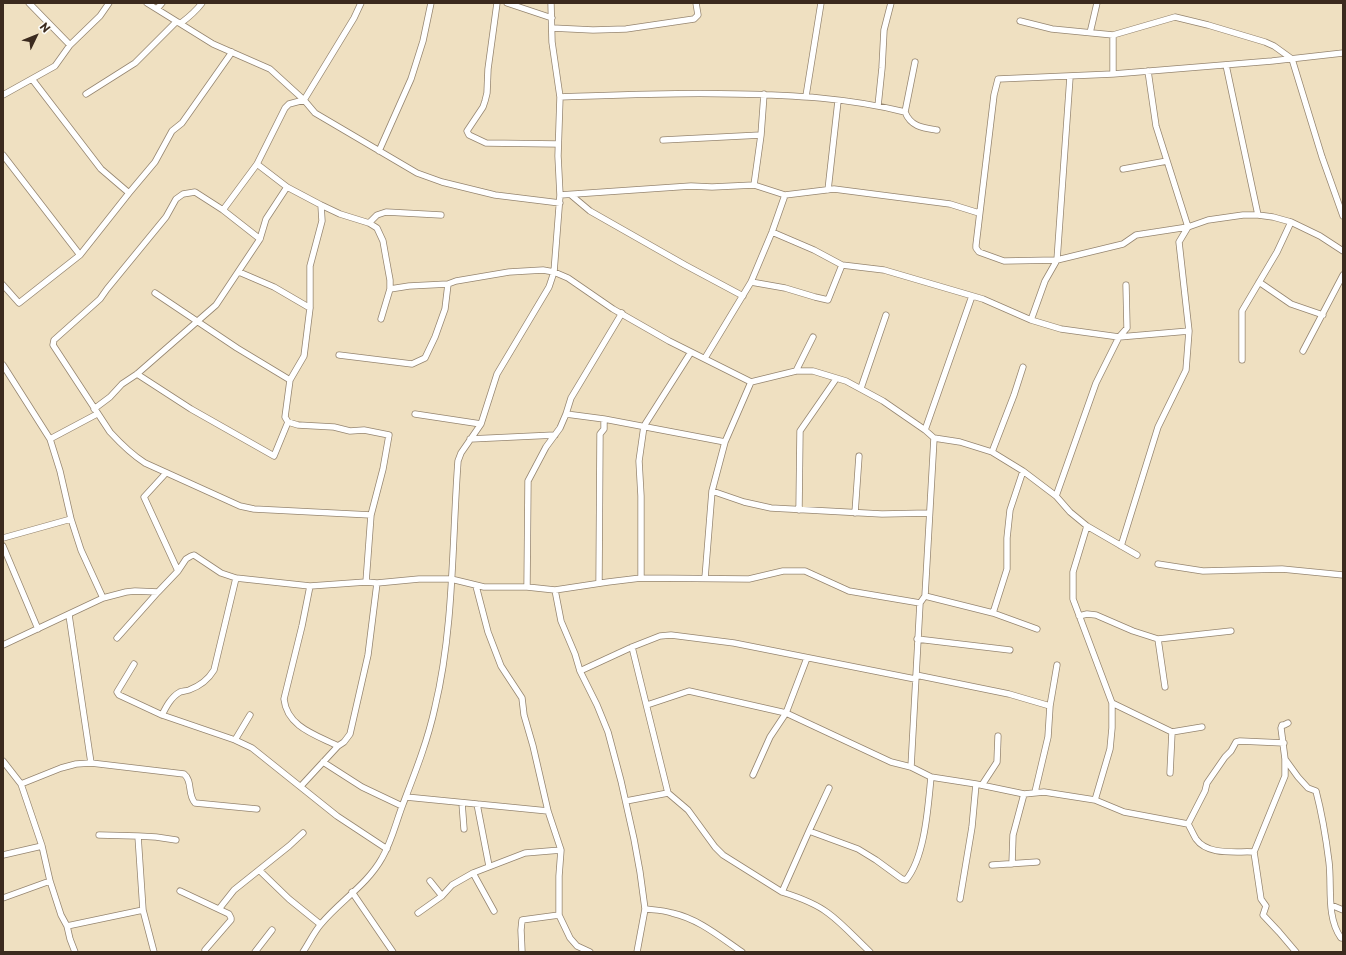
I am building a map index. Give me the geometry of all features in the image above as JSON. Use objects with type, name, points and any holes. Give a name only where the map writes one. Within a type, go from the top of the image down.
[{"type":"street","points":[[29,3],[70,46]]},
{"type":"street","points":[[3,95],[56,66],[70,46],[100,16],[109,3]]},
{"type":"street","points":[[148,3],[213,44],[270,69],[316,113],[417,173],[442,182],[495,195],[560,202]]},
{"type":"street","points":[[157,9],[162,3]]},
{"type":"street","points":[[86,94],[135,63],[176,22],[181,23],[194,13],[202,3]]},
{"type":"street","points":[[223,210],[257,164],[285,108],[289,104],[304,100],[354,18],[361,3]]},
{"type":"street","points":[[379,151],[411,79],[423,41],[431,3]]},
{"type":"street","points":[[497,3],[488,69],[487,93],[483,107],[467,132],[478,141],[486,143],[558,144]]},
{"type":"street","points":[[508,3],[552,18]]},
{"type":"street","points":[[303,952],[320,924],[371,875],[387,850],[423,748],[436,706],[445,653],[458,461],[461,453],[481,424],[497,374],[549,287],[554,272],[560,202],[558,144],[560,97],[552,42],[551,3]]},
{"type":"street","points":[[552,28],[593,30],[626,29],[694,19],[698,16],[696,3]]},
{"type":"street","points":[[806,96],[821,3]]},
{"type":"street","points":[[878,106],[884,30],[891,3]]},
{"type":"street","points":[[1090,33],[1097,3]]},
{"type":"street","points":[[1020,21],[1052,29],[1113,35],[1172,18],[1180,18],[1265,42],[1274,46],[1292,59],[1322,157],[1343,216]]},
{"type":"street","points":[[1113,35],[1113,74]]},
{"type":"street","points":[[3,285],[19,303],[80,255],[129,193],[156,162],[172,131],[182,123],[232,52]]},
{"type":"street","points":[[1343,53],[1292,59],[1113,74],[998,79],[994,95],[976,245],[979,252],[1004,261],[1057,260],[1123,244],[1136,235],[1188,227],[1208,220],[1243,215],[1258,215],[1291,222],[1320,236],[1343,251]]},
{"type":"street","points":[[915,62],[904,112],[909,121],[914,125],[936,130]]},
{"type":"street","points":[[1226,65],[1258,215]]},
{"type":"street","points":[[1121,546],[1158,426],[1186,370],[1189,331],[1179,242],[1188,227],[1156,126],[1148,71]]},
{"type":"street","points":[[1031,320],[1045,281],[1057,260],[1070,76]]},
{"type":"street","points":[[32,80],[101,169],[129,193]]},
{"type":"street","points":[[560,97],[668,93],[764,94],[806,96],[878,106],[904,112]]},
{"type":"street","points":[[754,185],[761,135],[764,94]]},
{"type":"street","points":[[828,190],[838,101]]},
{"type":"street","points":[[662,140],[761,135]]},
{"type":"street","points":[[3,155],[80,255]]},
{"type":"street","points":[[1123,169],[1167,161]]},
{"type":"street","points":[[257,164],[287,187],[340,214],[370,223],[377,228],[383,241],[390,280],[390,289],[381,319]]},
{"type":"street","points":[[560,195],[691,186],[712,187],[754,185],[785,195],[834,189],[950,204],[979,212]]},
{"type":"street","points":[[50,439],[96,412],[122,384],[137,374],[216,305],[260,239],[266,219],[287,187]]},
{"type":"street","points":[[260,239],[223,210],[195,192],[183,194],[176,199],[166,217],[100,299],[54,340],[53,346],[114,437],[135,457],[166,473],[240,506],[254,509],[371,515]]},
{"type":"street","points":[[571,195],[590,211],[743,296]]},
{"type":"street","points":[[705,358],[751,282],[772,232],[785,195]]},
{"type":"street","points":[[321,205],[322,221],[310,266],[310,308],[304,356],[290,380],[285,418],[288,422],[298,425],[334,427],[350,431],[364,430],[389,436],[371,515],[366,582]]},
{"type":"street","points":[[370,223],[377,215],[386,212],[441,215]]},
{"type":"street","points":[[1242,360],[1242,311],[1277,252],[1291,222]]},
{"type":"street","points":[[772,232],[814,250],[842,265],[884,270],[983,299],[1031,320],[1061,329],[1119,338],[1189,331]]},
{"type":"street","points":[[751,282],[785,288],[828,300],[842,265]]},
{"type":"street","points":[[390,289],[409,286],[448,284],[456,281],[504,273],[543,270],[554,272],[568,278],[613,309],[669,341],[751,382],[796,371],[813,371],[846,381],[861,388],[883,401],[934,438],[960,442],[992,452],[1023,470],[1056,496],[1070,512],[1087,526],[1137,555]]},
{"type":"street","points":[[239,272],[274,287],[310,308]]},
{"type":"street","points":[[1303,351],[1343,275]]},
{"type":"street","points":[[1259,282],[1291,304],[1323,315]]},
{"type":"street","points":[[339,355],[412,364],[424,358],[435,337],[445,309],[448,284]]},
{"type":"street","points":[[1056,496],[1094,390],[1119,338],[1127,328],[1126,285]]},
{"type":"street","points":[[155,293],[237,348],[290,380]]},
{"type":"street","points":[[925,430],[972,296]]},
{"type":"street","points":[[528,587],[528,481],[566,414],[571,398],[622,313]]},
{"type":"street","points":[[861,388],[886,315]]},
{"type":"street","points":[[796,371],[813,337]]},
{"type":"street","points":[[641,578],[641,496],[639,461],[644,426],[691,352]]},
{"type":"street","points":[[3,365],[50,439],[60,471],[80,550],[103,598]]},
{"type":"street","points":[[992,452],[1023,367]]},
{"type":"street","points":[[137,374],[191,409],[274,456],[288,422]]},
{"type":"street","points":[[799,510],[800,431],[836,379]]},
{"type":"street","points":[[705,578],[712,491],[725,442],[751,382]]},
{"type":"street","points":[[415,414],[481,424]]},
{"type":"street","points":[[566,414],[644,426],[725,442]]},
{"type":"street","points":[[599,583],[600,434],[604,429],[604,419]]},
{"type":"street","points":[[470,439],[555,435]]},
{"type":"street","points":[[911,767],[917,639],[920,603],[925,596],[934,438]]},
{"type":"street","points":[[855,513],[859,456]]},
{"type":"street","points":[[993,613],[1006,569],[1010,510],[1023,470]]},
{"type":"street","points":[[166,473],[144,497],[178,571]]},
{"type":"street","points":[[712,491],[758,506],[855,513],[929,513]]},
{"type":"street","points":[[3,538],[71,519]]},
{"type":"street","points":[[1087,526],[1073,572],[1073,599],[1112,703],[1110,749],[1095,800]]},
{"type":"street","points":[[3,546],[38,629]]},
{"type":"street","points":[[118,638],[178,571],[186,559],[194,555],[221,573],[236,578],[310,586],[366,582],[377,583],[419,579],[451,579],[484,587],[528,587],[555,590],[641,578],[749,579],[783,571],[804,571],[849,591],[920,603]]},
{"type":"street","points":[[1158,564],[1203,571],[1282,569],[1343,575]]},
{"type":"street","points":[[162,716],[170,700],[180,692],[201,684],[209,678],[214,670],[236,578]]},
{"type":"street","points":[[301,786],[350,734],[368,655],[377,583]]},
{"type":"street","points":[[310,586],[284,699],[284,708],[296,724],[338,746]]},
{"type":"street","points":[[476,586],[488,632],[501,666],[522,698],[524,715],[533,746],[548,811],[561,850],[559,876],[559,916],[570,938],[578,946],[590,952]]},
{"type":"street","points":[[555,590],[561,620],[575,654],[580,671],[597,705],[608,732],[626,800],[640,872],[644,909],[637,952]]},
{"type":"street","points":[[3,645],[103,598],[126,592],[158,592]]},
{"type":"street","points":[[925,596],[993,613],[1036,629]]},
{"type":"street","points":[[1079,616],[1087,614],[1096,615],[1133,631],[1158,639],[1231,631]]},
{"type":"street","points":[[69,615],[91,763]]},
{"type":"street","points":[[580,671],[660,636],[680,635],[734,643],[807,658],[1009,694],[1050,706]]},
{"type":"street","points":[[917,639],[1010,650]]},
{"type":"street","points":[[1158,639],[1165,687]]},
{"type":"street","points":[[632,647],[668,793],[688,810],[714,847],[723,855],[782,892],[793,895],[828,913],[870,952]]},
{"type":"street","points":[[753,775],[770,737],[786,713],[807,658]]},
{"type":"street","points":[[134,664],[117,692],[121,697],[162,716],[235,740],[258,751],[337,816],[387,850]]},
{"type":"street","points":[[1035,792],[1048,737],[1050,706],[1057,665]]},
{"type":"street","points":[[646,705],[689,691],[786,713],[891,762],[911,767],[931,777],[979,784],[1024,794],[1044,792],[1095,800],[1124,812],[1188,824]]},
{"type":"street","points":[[1112,703],[1172,732],[1202,727]]},
{"type":"street","points":[[235,740],[250,715]]},
{"type":"street","points":[[1288,723],[1282,725],[1281,728],[1284,743],[1285,776],[1254,852],[1261,899],[1266,906],[1263,915],[1296,952]]},
{"type":"street","points":[[1170,773],[1172,732]]},
{"type":"street","points":[[960,899],[979,784],[997,762],[998,736]]},
{"type":"street","points":[[1188,824],[1205,791],[1207,783],[1236,742],[1240,740],[1284,743]]},
{"type":"street","points":[[1285,759],[1298,778],[1308,788],[1316,791],[1329,863],[1331,905],[1336,930],[1341,938],[1343,938]]},
{"type":"street","points":[[3,761],[20,784],[42,846],[50,881],[61,915],[67,926],[75,952]]},
{"type":"street","points":[[323,762],[362,787],[402,806]]},
{"type":"street","points":[[20,784],[68,765],[91,763],[181,773],[188,779],[191,796],[195,803],[257,809]]},
{"type":"street","points":[[809,831],[858,849],[902,879],[906,880],[916,863],[924,832],[931,777]]},
{"type":"street","points":[[782,892],[829,788]]},
{"type":"street","points":[[626,800],[668,793]]},
{"type":"street","points":[[1012,864],[1013,835],[1024,794]]},
{"type":"street","points":[[406,797],[485,806],[548,811]]},
{"type":"street","points":[[462,803],[464,829]]},
{"type":"street","points":[[477,804],[489,866]]},
{"type":"street","points":[[1188,824],[1196,840],[1204,847],[1217,851],[1254,852]]},
{"type":"street","points":[[218,909],[234,890],[302,833]]},
{"type":"street","points":[[99,835],[156,837],[176,840]]},
{"type":"street","points":[[138,836],[144,910],[154,952]]},
{"type":"street","points":[[3,855],[42,846]]},
{"type":"street","points":[[418,913],[442,896],[452,885],[473,873],[525,853],[561,850]]},
{"type":"street","points":[[992,865],[1037,862]]},
{"type":"street","points":[[259,870],[289,899],[320,924]]},
{"type":"street","points":[[473,873],[494,911]]},
{"type":"street","points":[[3,898],[50,881]]},
{"type":"street","points":[[430,881],[442,896]]},
{"type":"street","points":[[180,891],[229,914],[231,918],[231,920],[205,950]]},
{"type":"street","points":[[352,892],[393,952]]},
{"type":"street","points":[[1331,905],[1343,910]]},
{"type":"street","points":[[644,909],[672,912],[696,922],[742,952]]},
{"type":"street","points":[[67,926],[144,910]]},
{"type":"street","points":[[522,952],[520,930],[522,920],[559,916]]},
{"type":"street","points":[[255,952],[272,930]]}]
